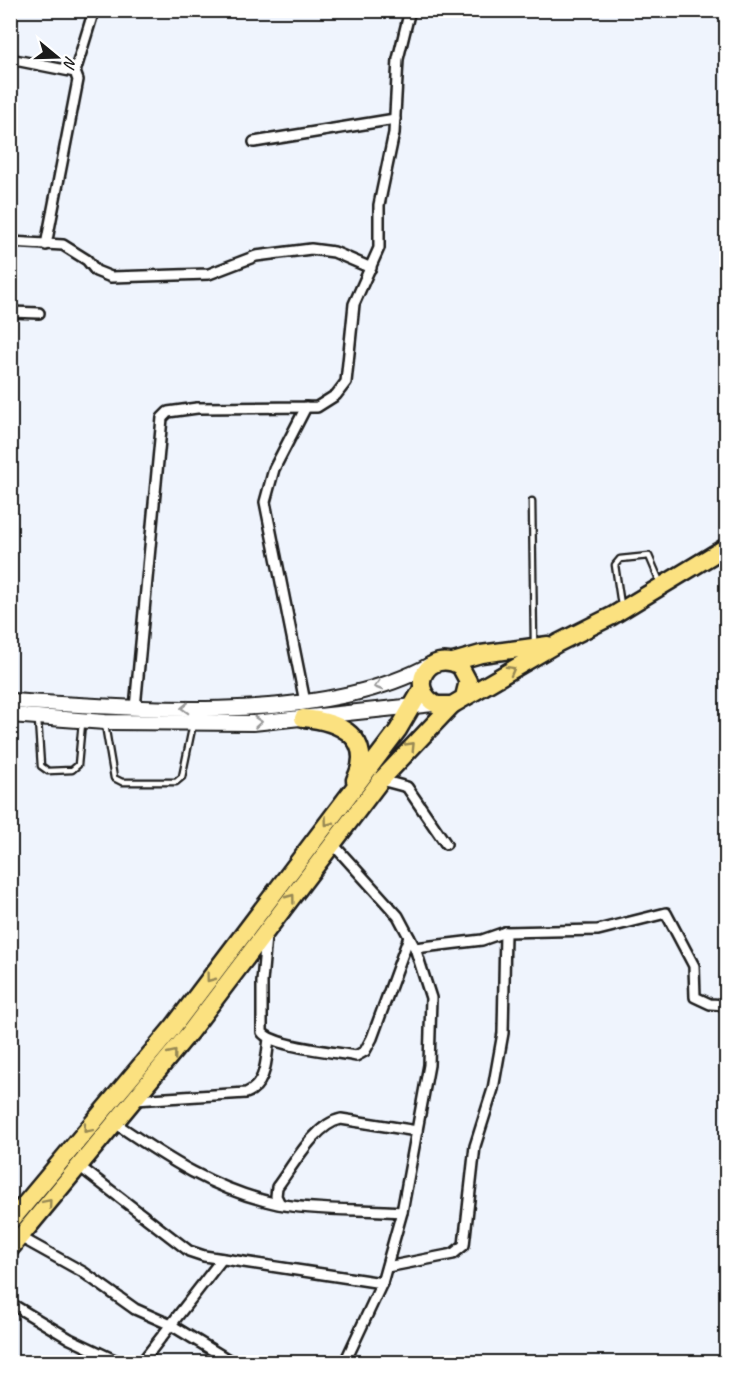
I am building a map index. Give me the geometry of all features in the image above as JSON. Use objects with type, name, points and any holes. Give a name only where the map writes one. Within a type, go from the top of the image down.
[{"type":"highway","points":[[15,1243],[135,1100],[381,780],[417,739],[458,701],[558,643],[622,610],[726,547]]},
{"type":"highway","points":[[453,662],[481,654],[558,643]]},
{"type":"highway","points":[[10,1222],[173,1027],[413,707],[422,689],[423,677],[432,664],[446,660],[460,666],[468,681],[458,701]]},
{"type":"highway","points":[[422,689],[434,704],[458,701]]},
{"type":"highway","points":[[304,710],[336,723],[349,732],[358,746],[360,770],[343,801]]},
{"type":"main road","points":[[10,715],[105,722],[253,723],[304,710],[407,677],[432,664]]},
{"type":"main road","points":[[10,701],[135,708],[258,706],[304,710],[413,707],[434,704]]},
{"type":"street","points":[[46,244],[78,87],[75,72],[94,10]]},
{"type":"street","points":[[135,708],[162,418],[168,412],[197,408],[306,407],[325,403],[336,395],[346,382],[354,304],[379,248],[379,205],[395,118],[398,58],[410,10]]},
{"type":"street","points":[[10,59],[75,72]]},
{"type":"street","points":[[254,142],[395,118]]},
{"type":"street","points":[[10,242],[63,245],[76,252],[96,271],[111,277],[209,274],[256,256],[310,249],[334,252],[371,268]]},
{"type":"street","points":[[10,312],[39,313]]},
{"type":"street","points":[[304,710],[265,502],[274,469],[306,407]]},
{"type":"street","points":[[381,780],[407,787],[446,844]]},
{"type":"street","points":[[332,843],[398,916],[415,948],[431,998],[429,1065],[402,1212],[382,1283],[345,1362]]},
{"type":"street","points":[[415,948],[482,940],[505,932],[598,930],[666,914],[694,966],[695,997],[724,1007]]},
{"type":"street","points":[[267,930],[262,982],[262,1032],[269,1039],[356,1056],[362,1054],[372,1038],[409,937]]},
{"type":"street","points":[[387,1267],[453,1254],[464,1245],[475,1146],[493,1089],[503,1033],[505,932]]},
{"type":"street","points":[[135,1100],[246,1093],[255,1090],[261,1082],[269,1039]]},
{"type":"street","points":[[280,1204],[276,1196],[277,1187],[322,1126],[341,1119],[417,1131]]},
{"type":"street","points":[[115,1123],[182,1169],[223,1188],[280,1204],[402,1212]]},
{"type":"street","points":[[79,1166],[189,1251],[382,1283]]},
{"type":"street","points":[[15,1243],[83,1272],[135,1309],[171,1325],[232,1362]]},
{"type":"street","points":[[142,1362],[222,1258]]},
{"type":"street","points":[[10,1303],[70,1339],[119,1362]]},
{"type":"lane","points":[[532,501],[534,647]]},
{"type":"lane","points":[[622,610],[616,561],[645,554],[649,556],[662,586]]},
{"type":"lane","points":[[37,717],[41,766],[48,771],[72,770],[78,765],[83,720]]},
{"type":"lane","points":[[105,722],[114,778],[122,782],[176,782],[182,777],[193,724]]}]
